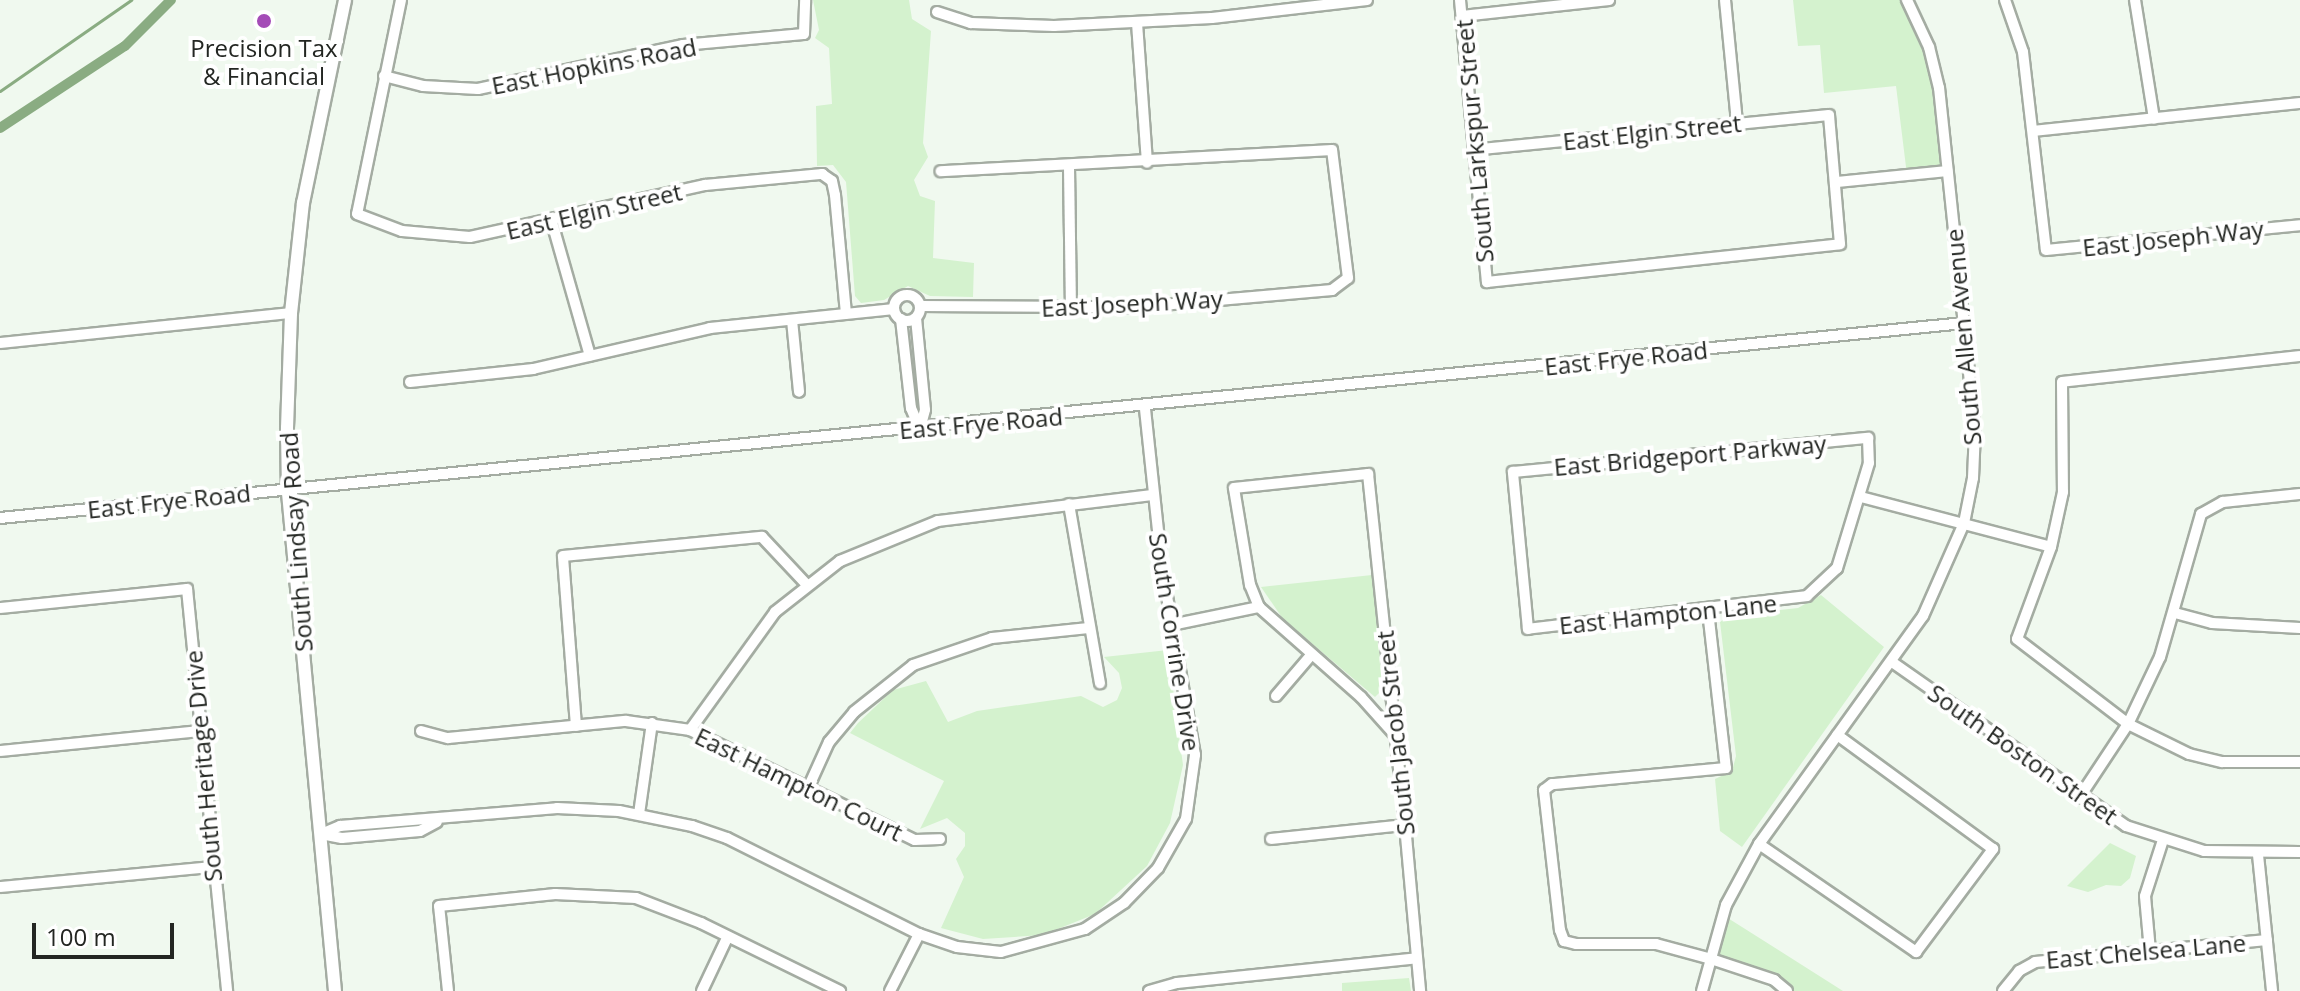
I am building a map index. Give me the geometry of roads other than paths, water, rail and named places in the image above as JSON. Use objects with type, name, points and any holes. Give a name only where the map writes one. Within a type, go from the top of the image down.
[{"type":"main road","name":"South Lindsay Road","points":[[335,991],[288,493],[291,313],[312,150],[345,0]]},
{"type":"street","points":[[384,76],[401,0]]},
{"type":"street","name":"East Hopkins Road","points":[[384,76],[423,86],[478,89],[683,45],[804,34],[805,0]]},
{"type":"street","points":[[937,12],[971,23],[1137,23],[1367,0]]},
{"type":"street","name":"South Larkspur Street","points":[[1460,0],[1487,282],[1840,244],[1837,182]]},
{"type":"street","points":[[1462,16],[1609,0]]},
{"type":"street","points":[[1725,0],[1737,123]]},
{"type":"street","name":"South Allen Avenue","points":[[1702,991],[1708,958],[1726,905],[1759,844],[1923,616],[1964,523],[1975,451],[1939,88],[1929,47],[1907,0]]},
{"type":"street","points":[[2005,0],[2023,52],[2033,131],[2300,103]]},
{"type":"street","points":[[2135,0],[2154,118]]},
{"type":"street","points":[[941,171],[971,165],[1069,167],[1147,163],[1137,23]]},
{"type":"street","name":"East Elgin Street","points":[[384,76],[357,214],[402,231],[439,236],[498,233],[705,185],[822,174],[832,181],[846,313]]},
{"type":"street","name":"East Elgin Street","points":[[1474,150],[1829,115],[1837,182]]},
{"type":"street","name":"East Joseph Way","points":[[2033,131],[2046,250],[2300,225]]},
{"type":"street","name":"East Joseph Way","points":[[898,314],[904,295],[915,297],[920,306],[1071,309],[1153,306],[1341,286],[1349,270],[1332,150],[1147,163]]},
{"type":"street","points":[[1069,167],[1071,309]]},
{"type":"street","points":[[1837,182],[1947,171]]},
{"type":"street","points":[[551,219],[590,356]]},
{"type":"street","points":[[920,306],[916,318],[925,410],[920,429]]},
{"type":"street","points":[[0,343],[291,313]]},
{"type":"street","name":"East Joseph Way","points":[[410,382],[533,369],[710,328],[846,313],[898,314],[916,318]]},
{"type":"street","points":[[898,314],[911,408],[920,429]]},
{"type":"street","points":[[792,320],[799,392]]},
{"type":"street","name":"East Frye Road","points":[[0,518],[288,493],[1145,408],[1963,323]]},
{"type":"street","points":[[2300,356],[2062,382],[2063,492],[2051,547],[2017,639],[2128,724],[2189,754],[2211,760],[2300,762]]},
{"type":"street","name":"South Corrine Drive","points":[[321,834],[342,838],[420,831],[438,821],[557,808],[639,814],[727,838],[919,934],[957,947],[1001,952],[1085,929],[1124,903],[1158,868],[1186,819],[1195,755],[1153,495],[1145,408]]},
{"type":"street","name":"East Bridgeport Parkway","points":[[1528,629],[1513,472],[1868,438],[1869,463],[1861,497]]},
{"type":"street","name":"South Jacob Street","points":[[1259,607],[1250,585],[1234,488],[1368,474],[1420,991]]},
{"type":"street","points":[[2079,798],[2128,724],[2175,613],[2201,514],[2223,502],[2300,494]]},
{"type":"street","points":[[690,730],[755,635],[807,585],[840,561],[938,521],[1153,495]]},
{"type":"street","points":[[1861,497],[2051,547]]},
{"type":"street","name":"East Hampton Lane","points":[[1528,629],[1708,611],[1807,596],[1837,568],[1861,497]]},
{"type":"street","points":[[1069,504],[1088,628],[1100,683]]},
{"type":"street","points":[[576,726],[563,556],[762,537],[807,585]]},
{"type":"street","name":"South Heritage Drive","points":[[0,608],[187,589],[227,991]]},
{"type":"street","points":[[1176,624],[1259,607],[1395,735]]},
{"type":"street","points":[[1708,611],[1726,768],[1552,784],[1544,790],[1564,941],[1656,944],[1774,980],[1787,991]]},
{"type":"street","points":[[2175,613],[2212,623],[2300,628]]},
{"type":"street","points":[[809,786],[829,742],[854,712],[913,665],[992,638],[1088,628]]},
{"type":"street","points":[[1276,696],[1312,654]]},
{"type":"street","name":"South Boston Street","points":[[1892,662],[2079,798],[2126,826],[2163,840],[2258,855],[2300,852]]},
{"type":"street","points":[[639,814],[652,723]]},
{"type":"street","name":"East Hampton Court","points":[[421,731],[448,738],[576,726],[652,723],[690,730],[915,840],[940,839]]},
{"type":"street","points":[[0,751],[200,731]]},
{"type":"street","points":[[1759,844],[1916,952],[1993,849],[1837,735]]},
{"type":"street","points":[[1271,839],[1405,825]]},
{"type":"street","points":[[2150,951],[2145,896],[2163,840]]},
{"type":"street","points":[[2258,855],[2272,991]]},
{"type":"street","points":[[0,887],[213,867]]},
{"type":"street","points":[[448,991],[439,906],[555,894],[636,898],[840,991]]},
{"type":"street","points":[[890,991],[919,934]]},
{"type":"street","points":[[702,991],[727,938]]},
{"type":"street","name":"East Chelsea Lane","points":[[2003,991],[2026,965],[2267,940]]},
{"type":"street","points":[[1149,991],[1177,983],[1417,958]]},
{"type":"waterway","points":[[0,91],[131,0]]},
{"type":"waterway","points":[[0,128],[125,46],[171,0]]},
{"type":"place","name":"Precision Tax & Financial","points":[[264,21]]}]
